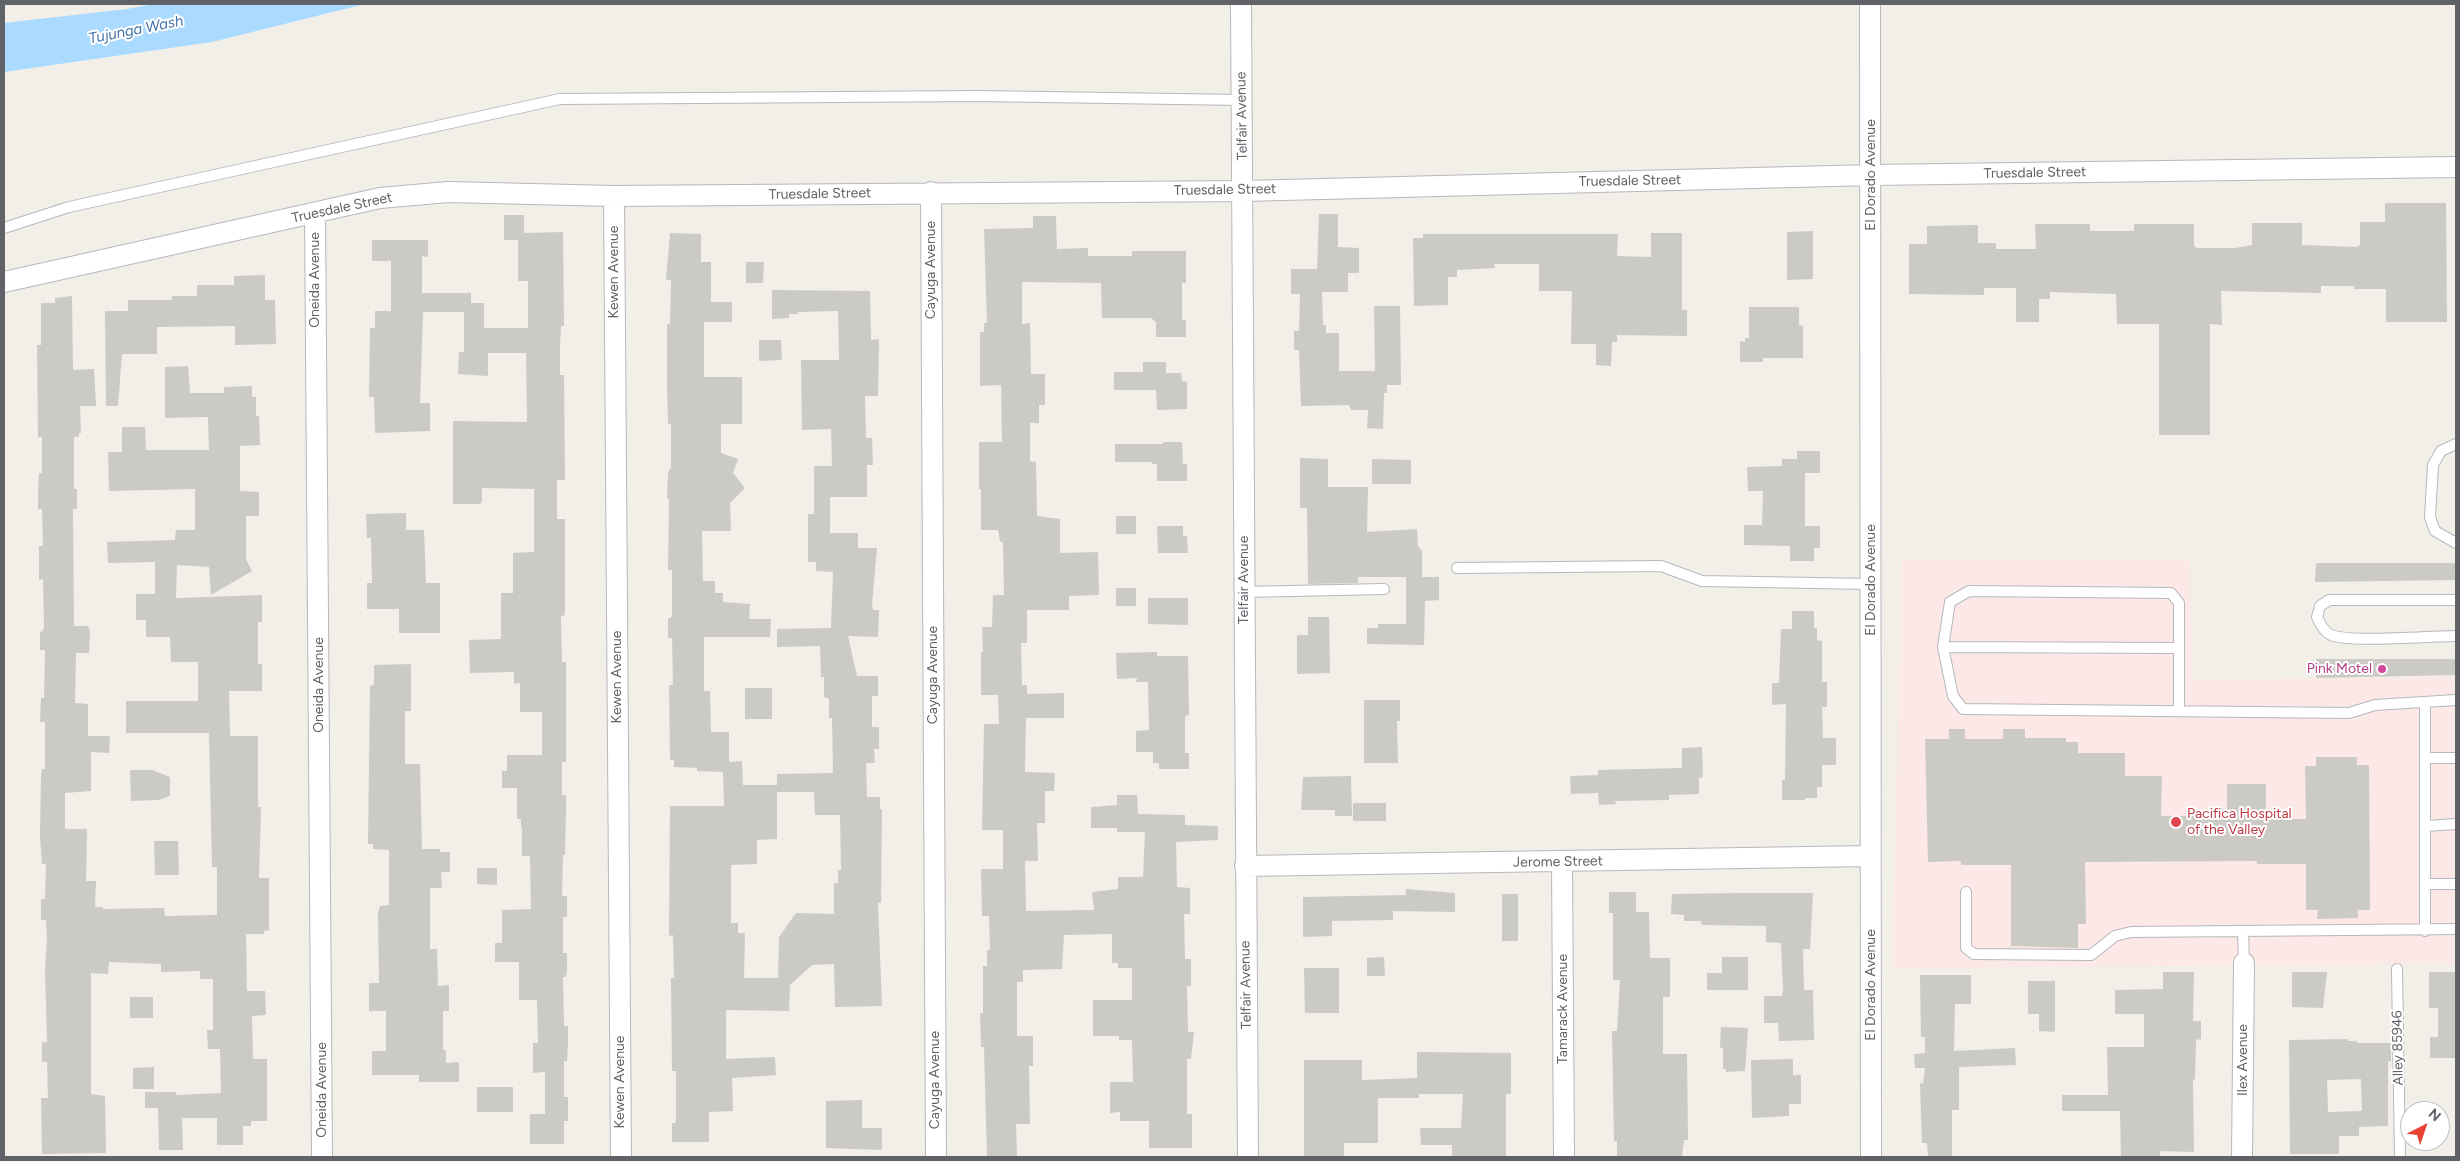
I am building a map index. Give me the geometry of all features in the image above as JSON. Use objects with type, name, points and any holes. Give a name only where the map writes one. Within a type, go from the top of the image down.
[{"type":"street","name":"Telfair Avenue","points":[[1241,4],[1248,1157]]},
{"type":"street","name":"El Dorado Avenue","points":[[1870,4],[1872,175],[1871,1157]]},
{"type":"street","name":"Truesdale Street","points":[[4,282],[380,198],[448,192],[614,196],[1243,191],[1872,175],[2456,167]]},
{"type":"street","name":"Cayuga Avenue","points":[[931,192],[936,1157]]},
{"type":"street","name":"Kewen Avenue","points":[[614,196],[621,1157]]},
{"type":"street","name":"Oneida Avenue","points":[[315,214],[322,1157]]},
{"type":"street","name":"Jerome Street","points":[[1245,866],[1870,856]]},
{"type":"street","name":"Tamarack Avenue","points":[[1562,862],[1564,1157]]},
{"type":"street","name":"Ilex Avenue","points":[[2242,1157],[2244,963]]},
{"type":"lane","points":[[4,228],[70,207],[560,99],[978,96],[1242,100]]},
{"type":"lane","points":[[2456,444],[2441,451],[2433,465],[2430,517],[2435,531],[2456,542]]},
{"type":"lane","points":[[1457,568],[1661,566],[1702,581],[1871,584]]},
{"type":"lane","points":[[1244,592],[1384,589]]},
{"type":"lane","points":[[2179,711],[2179,603],[2171,593],[1969,591],[1950,602],[1943,647],[1953,696],[1963,709],[2349,713],[2375,705],[2456,700]]},
{"type":"lane","points":[[2456,600],[2329,600],[2320,606],[2317,617],[2324,630],[2332,636],[2357,638],[2456,636]]},
{"type":"lane","points":[[1943,647],[2179,648]]},
{"type":"lane","points":[[2424,702],[2425,930]]},
{"type":"lane","points":[[2425,758],[2456,758]]},
{"type":"lane","points":[[2425,826],[2456,824]]},
{"type":"lane","points":[[2425,884],[2456,884]]},
{"type":"lane","points":[[1966,892],[1966,948],[1974,954],[2091,955],[2115,936],[2131,932],[2456,929]]},
{"type":"lane","points":[[2243,932],[2244,963]]},
{"type":"lane","name":"Alley 85946","points":[[2397,969],[2400,1157]]},
{"type":"shaded area","name":"Pacifica Hospital of the Valley","points":[[1902,560],[2190,560],[2193,680],[2456,677],[2456,964],[1892,968]]},
{"type":"water","name":"Tujunga Wash","points":[[154,4],[365,4],[212,42],[4,72],[4,23],[127,9]]},
{"type":"building","points":[[2385,203],[2446,203],[2447,322],[2386,322],[2386,289],[2354,289],[2354,286],[2321,286],[2321,293],[2221,291],[2222,325],[2210,324],[2210,435],[2159,435],[2159,324],[2117,324],[2116,294],[2050,292],[2050,299],[2039,299],[2039,322],[2016,322],[2016,288],[1984,288],[1984,295],[1909,294],[1909,244],[1927,244],[1927,226],[1978,225],[1978,243],[1996,243],[1996,249],[2036,249],[2035,224],[2090,224],[2090,231],[2134,231],[2134,224],[2194,224],[2194,246],[2197,248],[2235,248],[2252,245],[2252,223],[2302,223],[2302,245],[2356,247],[2360,245],[2360,222],[2385,222]]},
{"type":"building","points":[[1319,214],[1338,214],[1338,247],[1359,248],[1359,273],[1348,273],[1348,292],[1322,292],[1323,325],[1326,325],[1326,333],[1339,333],[1339,371],[1375,371],[1374,306],[1400,306],[1401,385],[1387,385],[1387,393],[1384,393],[1383,429],[1367,428],[1368,410],[1351,410],[1349,405],[1301,406],[1299,350],[1294,350],[1294,331],[1299,331],[1300,294],[1291,294],[1291,269],[1317,269]]},
{"type":"building","points":[[504,215],[524,215],[524,233],[563,232],[564,326],[561,326],[560,375],[564,375],[565,480],[557,480],[557,519],[565,519],[565,612],[564,616],[561,616],[562,662],[566,662],[566,762],[562,762],[562,795],[566,795],[566,809],[562,896],[567,896],[567,917],[563,917],[563,953],[567,953],[567,972],[566,977],[563,977],[564,1026],[568,1026],[567,1061],[564,1061],[564,1097],[568,1097],[568,1121],[564,1121],[564,1144],[530,1144],[530,1114],[545,1114],[545,1072],[533,1073],[533,1043],[538,1043],[537,1000],[519,1000],[519,962],[495,962],[495,943],[502,943],[502,910],[531,909],[530,856],[522,856],[521,819],[517,819],[517,788],[502,788],[502,771],[507,771],[507,755],[542,755],[542,712],[520,712],[520,683],[514,684],[514,672],[470,673],[469,640],[501,639],[501,593],[513,593],[513,553],[534,552],[534,489],[482,488],[482,502],[480,504],[453,504],[453,421],[527,422],[526,353],[488,353],[488,376],[458,374],[459,352],[464,352],[464,312],[423,312],[420,403],[430,403],[430,431],[375,433],[374,397],[369,397],[370,328],[375,328],[375,311],[391,311],[391,261],[372,261],[372,240],[428,240],[428,257],[422,256],[422,293],[471,293],[471,303],[484,303],[484,327],[528,328],[528,281],[518,281],[518,240],[504,240]]},
{"type":"building","points":[[1033,216],[1056,216],[1057,249],[1088,248],[1088,256],[1132,256],[1132,251],[1186,251],[1186,283],[1182,283],[1182,320],[1186,320],[1186,337],[1156,337],[1156,322],[1151,318],[1102,318],[1101,283],[1022,282],[1022,324],[1030,323],[1031,374],[1045,374],[1045,405],[1039,405],[1039,423],[1030,423],[1030,461],[1036,462],[1037,516],[1060,519],[1060,553],[1098,552],[1099,595],[1069,596],[1069,610],[1027,610],[1027,643],[1021,643],[1022,685],[1027,685],[1027,694],[1064,693],[1064,718],[1026,718],[1025,772],[1055,773],[1054,791],[1045,791],[1045,823],[1037,823],[1038,861],[1025,861],[1026,911],[1094,910],[1092,892],[1118,889],[1118,877],[1143,877],[1145,832],[1117,832],[1117,828],[1091,828],[1091,807],[1117,805],[1117,795],[1137,795],[1138,814],[1185,815],[1185,825],[1218,826],[1218,840],[1176,842],[1177,887],[1190,888],[1190,914],[1184,914],[1185,959],[1191,959],[1191,986],[1187,986],[1188,1032],[1194,1032],[1191,1059],[1187,1059],[1187,1114],[1192,1114],[1192,1148],[1149,1148],[1149,1121],[1120,1121],[1120,1112],[1110,1113],[1110,1082],[1133,1082],[1132,1040],[1119,1040],[1119,1036],[1093,1036],[1093,1000],[1132,1000],[1132,968],[1118,968],[1118,963],[1112,963],[1112,934],[1064,935],[1062,969],[1023,970],[1023,982],[1017,982],[1017,1036],[1033,1036],[1033,1066],[1029,1066],[1030,1124],[1016,1124],[1017,1157],[987,1157],[984,1047],[981,1047],[980,1013],[983,1013],[983,966],[987,966],[987,950],[990,950],[989,916],[982,916],[981,869],[1003,869],[1003,830],[982,830],[984,724],[999,724],[998,695],[981,695],[981,652],[983,652],[982,627],[992,627],[993,595],[1004,595],[1003,543],[1000,541],[998,530],[981,530],[979,442],[1002,442],[1001,385],[980,386],[980,332],[984,332],[984,323],[987,323],[984,229],[1033,228]]},
{"type":"building","points":[[1813,231],[1813,279],[1787,280],[1787,232]]},
{"type":"building","points":[[670,233],[701,234],[701,262],[711,262],[711,302],[732,302],[732,322],[704,322],[704,377],[742,377],[742,424],[721,424],[721,453],[738,459],[733,473],[745,488],[730,503],[731,531],[702,531],[703,581],[715,581],[715,593],[723,593],[723,602],[750,604],[749,619],[771,619],[770,637],[704,637],[704,691],[710,691],[711,732],[729,732],[729,762],[742,761],[743,785],[777,785],[777,774],[833,773],[832,718],[829,718],[829,699],[824,697],[824,677],[821,677],[820,646],[777,647],[777,629],[831,628],[833,572],[816,571],[816,562],[808,562],[808,514],[814,514],[814,466],[832,466],[831,429],[802,430],[801,360],[839,360],[838,311],[798,312],[798,314],[789,314],[789,318],[772,319],[772,290],[870,291],[871,340],[879,339],[878,396],[865,396],[866,438],[872,438],[873,465],[867,465],[867,497],[830,497],[830,533],[858,533],[858,548],[877,548],[872,604],[873,610],[879,610],[878,637],[848,636],[857,676],[878,676],[878,696],[872,696],[872,727],[879,727],[879,749],[874,749],[875,763],[866,763],[867,797],[880,797],[880,809],[882,809],[881,903],[878,903],[882,1006],[835,1007],[834,964],[812,965],[790,985],[789,1011],[726,1010],[726,1059],[775,1057],[776,1075],[732,1078],[733,1111],[709,1112],[709,1142],[672,1142],[672,1123],[675,1123],[676,1119],[676,1071],[672,1071],[671,978],[674,978],[673,935],[669,936],[670,806],[724,806],[723,772],[697,771],[697,768],[674,767],[674,760],[670,760],[669,685],[673,685],[672,638],[668,638],[668,618],[671,618],[672,613],[672,570],[668,570],[669,499],[667,499],[668,474],[669,469],[671,469],[671,424],[668,424],[667,324],[670,324],[671,280],[666,280]],"holes":[[[777,792],[814,792],[815,815],[840,815],[841,870],[838,870],[838,883],[834,883],[834,914],[796,913],[779,937],[778,978],[744,978],[745,933],[738,933],[738,923],[731,923],[731,865],[757,864],[757,840],[777,839]]]},
{"type":"building","points":[[1651,233],[1682,233],[1682,310],[1687,310],[1687,336],[1617,335],[1617,342],[1612,342],[1611,366],[1596,365],[1596,344],[1571,344],[1572,291],[1539,291],[1539,264],[1494,264],[1495,268],[1457,270],[1457,277],[1448,277],[1448,305],[1414,306],[1413,238],[1423,238],[1423,234],[1618,234],[1617,256],[1651,257]]},
{"type":"building","points":[[746,262],[764,262],[763,283],[746,283]]},
{"type":"building","points":[[265,275],[265,300],[275,300],[276,344],[235,345],[235,326],[157,327],[157,354],[122,354],[118,406],[106,406],[105,311],[128,311],[128,300],[172,300],[172,296],[197,296],[197,285],[234,285],[234,276]]},
{"type":"building","points":[[72,296],[73,370],[94,369],[96,406],[80,406],[81,433],[79,433],[79,437],[74,437],[74,489],[77,489],[77,509],[73,509],[74,626],[88,626],[90,632],[89,653],[76,653],[75,703],[88,704],[88,736],[110,736],[109,753],[91,752],[91,791],[65,793],[65,829],[87,829],[86,881],[96,881],[95,907],[103,907],[103,909],[164,908],[165,916],[217,915],[217,867],[212,867],[209,733],[126,733],[126,701],[198,701],[198,662],[171,662],[170,637],[146,637],[146,620],[136,620],[136,594],[155,594],[155,562],[108,563],[107,542],[175,540],[176,530],[195,530],[195,489],[109,491],[108,452],[122,452],[122,427],[145,427],[146,450],[209,450],[208,417],[165,418],[165,367],[188,366],[190,393],[224,393],[224,387],[252,386],[252,397],[256,397],[256,416],[259,416],[260,445],[240,446],[240,491],[259,492],[259,516],[246,516],[246,559],[252,571],[211,595],[209,567],[177,565],[176,598],[262,595],[262,622],[258,622],[258,664],[262,664],[262,691],[229,691],[230,736],[258,736],[258,807],[261,807],[259,878],[269,878],[269,930],[264,931],[264,934],[246,934],[247,991],[265,991],[266,1015],[252,1016],[253,1059],[267,1059],[267,1121],[251,1121],[251,1126],[243,1126],[243,1145],[217,1145],[217,1118],[182,1118],[183,1150],[159,1150],[158,1108],[145,1108],[145,1092],[176,1092],[176,1095],[221,1093],[220,1049],[208,1049],[207,1030],[213,1030],[213,979],[200,979],[200,971],[161,972],[161,964],[109,962],[108,974],[91,973],[91,1094],[105,1096],[106,1153],[42,1154],[41,1098],[48,1098],[47,1062],[42,1062],[42,1042],[47,1042],[45,971],[47,937],[46,920],[41,920],[41,899],[45,899],[46,864],[42,864],[40,835],[41,774],[42,769],[45,769],[45,722],[40,722],[41,698],[44,698],[45,650],[40,650],[40,632],[43,631],[44,626],[43,579],[39,580],[39,546],[43,546],[42,509],[38,509],[39,473],[42,473],[42,437],[38,437],[37,345],[41,345],[41,303],[55,303],[55,298]]},
{"type":"building","points":[[1749,307],[1799,307],[1799,325],[1803,326],[1803,358],[1763,358],[1763,362],[1740,362],[1740,341],[1745,342],[1745,338],[1749,338]]},
{"type":"building","points":[[759,340],[781,340],[782,360],[759,361]]},
{"type":"building","points":[[1143,362],[1166,362],[1166,373],[1181,373],[1182,381],[1187,382],[1187,409],[1157,410],[1156,390],[1114,390],[1114,372],[1143,372]]},
{"type":"building","points":[[1163,442],[1182,442],[1183,464],[1187,464],[1187,481],[1157,481],[1157,464],[1152,464],[1152,462],[1115,462],[1115,444],[1163,444]]},
{"type":"building","points":[[1797,451],[1820,451],[1820,473],[1805,473],[1805,526],[1820,526],[1820,548],[1814,548],[1814,561],[1790,561],[1790,546],[1744,545],[1744,525],[1762,525],[1763,491],[1748,491],[1747,467],[1782,466],[1782,459],[1797,459]]},
{"type":"building","points":[[1300,458],[1328,459],[1328,487],[1368,487],[1367,532],[1417,529],[1418,546],[1422,551],[1422,577],[1439,577],[1439,600],[1425,601],[1424,645],[1367,644],[1367,628],[1378,628],[1378,624],[1406,624],[1406,577],[1358,577],[1358,583],[1308,584],[1307,508],[1300,508]]},
{"type":"building","points":[[1372,459],[1411,460],[1411,484],[1372,484]]},
{"type":"building","points":[[406,513],[406,530],[424,530],[426,583],[440,583],[440,633],[399,633],[399,609],[367,609],[367,583],[372,583],[371,538],[367,538],[366,514]]},
{"type":"building","points":[[1116,516],[1136,516],[1136,534],[1116,534]]},
{"type":"building","points":[[1157,526],[1183,526],[1183,536],[1187,536],[1188,553],[1158,553]]},
{"type":"building","points":[[2316,563],[2456,563],[2456,580],[2315,582]]},
{"type":"building","points":[[1116,588],[1136,588],[1136,606],[1116,606]]},
{"type":"building","points":[[1148,598],[1188,598],[1188,625],[1148,624]]},
{"type":"building","points":[[1792,611],[1814,611],[1814,628],[1817,628],[1817,640],[1822,641],[1822,682],[1827,682],[1827,707],[1822,707],[1823,738],[1836,738],[1836,765],[1822,765],[1822,787],[1817,787],[1817,798],[1805,798],[1805,800],[1782,800],[1782,780],[1785,780],[1786,704],[1772,705],[1772,683],[1779,683],[1781,629],[1792,629]]},
{"type":"building","points":[[1308,617],[1329,617],[1330,673],[1297,674],[1297,635],[1308,635]]},
{"type":"building","points":[[1157,652],[1157,656],[1188,656],[1189,715],[1185,716],[1185,753],[1189,753],[1189,769],[1159,769],[1159,763],[1153,763],[1153,752],[1136,752],[1136,731],[1149,730],[1148,682],[1136,682],[1137,678],[1117,679],[1116,653]]},
{"type":"building","name":"Pink Motel","points":[[2316,659],[2456,659],[2456,675],[2316,678]]},
{"type":"building","points":[[411,664],[411,711],[405,711],[405,764],[420,764],[422,849],[440,849],[440,852],[450,852],[450,872],[441,872],[442,888],[430,888],[430,949],[437,949],[438,986],[449,985],[449,1011],[443,1011],[443,1050],[446,1050],[446,1063],[459,1062],[459,1082],[419,1082],[419,1075],[372,1075],[372,1051],[386,1051],[386,1011],[369,1011],[369,983],[379,983],[378,913],[380,906],[389,905],[389,850],[373,849],[373,844],[368,844],[370,686],[374,685],[374,665]]},
{"type":"building","points":[[745,688],[772,688],[772,719],[745,719]]},
{"type":"building","points":[[1364,700],[1400,700],[1400,721],[1397,721],[1398,763],[1364,763]]},
{"type":"building","points":[[1949,729],[1965,729],[1965,739],[2003,739],[2003,729],[2025,729],[2025,738],[2066,738],[2066,742],[2078,742],[2078,753],[2125,753],[2125,776],[2162,776],[2161,816],[2227,816],[2227,784],[2266,784],[2266,819],[2306,819],[2305,766],[2316,766],[2316,757],[2357,757],[2357,765],[2369,765],[2370,910],[2358,910],[2358,918],[2317,919],[2318,910],[2306,910],[2306,864],[2257,864],[2257,861],[2085,862],[2086,924],[2078,924],[2078,948],[2011,946],[2011,865],[1961,865],[1961,861],[1928,862],[1925,739],[1949,739]]},
{"type":"building","points":[[1702,747],[1703,777],[1699,778],[1699,794],[1669,795],[1669,800],[1615,801],[1616,804],[1599,805],[1598,793],[1571,794],[1570,776],[1598,775],[1598,770],[1682,768],[1682,748]]},
{"type":"building","points":[[130,770],[152,770],[170,777],[170,796],[159,800],[131,801]]},
{"type":"building","points":[[1351,776],[1352,816],[1335,816],[1335,810],[1301,810],[1303,777]]},
{"type":"building","points":[[1353,803],[1386,803],[1386,821],[1353,821]]},
{"type":"building","points":[[154,841],[178,841],[179,875],[155,875]]},
{"type":"building","points":[[477,868],[497,868],[497,885],[477,884]]},
{"type":"building","points":[[1406,889],[1455,893],[1455,912],[1393,911],[1393,920],[1332,921],[1332,936],[1303,937],[1303,897],[1406,895]]},
{"type":"building","points":[[1609,892],[1636,892],[1636,912],[1649,912],[1650,958],[1670,958],[1670,997],[1663,997],[1663,1054],[1687,1054],[1688,1140],[1684,1140],[1682,1157],[1617,1157],[1617,1141],[1614,1141],[1612,1031],[1617,1031],[1620,980],[1613,980],[1613,913],[1609,913]]},
{"type":"building","points":[[1813,893],[1810,949],[1803,949],[1804,990],[1813,990],[1814,1040],[1779,1041],[1778,1023],[1764,1023],[1764,996],[1782,996],[1783,990],[1781,943],[1766,942],[1766,926],[1702,925],[1701,921],[1684,921],[1684,915],[1671,914],[1672,894]]},
{"type":"building","points":[[1502,894],[1518,894],[1518,941],[1502,941]]},
{"type":"building","points":[[1384,957],[1385,976],[1367,976],[1367,958]]},
{"type":"building","points":[[1722,957],[1748,957],[1748,990],[1707,990],[1707,973],[1722,973]]},
{"type":"building","points":[[1304,968],[1339,968],[1339,1013],[1305,1013]]},
{"type":"building","points":[[2163,972],[2194,972],[2193,1021],[2201,1021],[2201,1039],[2196,1040],[2195,1079],[2193,1080],[2194,1152],[2160,1151],[2160,1157],[2121,1157],[2120,1111],[2062,1111],[2062,1095],[2108,1095],[2107,1047],[2144,1047],[2144,1014],[2115,1014],[2115,990],[2163,989]]},
{"type":"building","points":[[2292,972],[2327,972],[2323,1008],[2292,1007]]},
{"type":"building","points":[[2429,972],[2456,972],[2456,1058],[2430,1058],[2430,1037],[2438,1037],[2438,1008],[2429,1008]]},
{"type":"building","points":[[1920,975],[1971,975],[1971,1004],[1955,1004],[1954,1051],[2015,1048],[2016,1065],[1959,1067],[1959,1110],[1952,1110],[1952,1157],[1928,1157],[1927,1143],[1922,1143],[1920,1083],[1923,1084],[1925,1068],[1915,1068],[1914,1054],[1925,1053],[1925,1037],[1921,1037]]},
{"type":"building","points":[[2028,981],[2055,981],[2055,1032],[2039,1031],[2039,1014],[2028,1014]]},
{"type":"building","points":[[130,997],[153,997],[153,1018],[130,1018]]},
{"type":"building","points":[[1721,1027],[1748,1028],[1745,1071],[1726,1072],[1726,1069],[1723,1069],[1723,1048],[1720,1048]]},
{"type":"building","points":[[2348,1039],[2348,1041],[2357,1041],[2357,1043],[2391,1043],[2391,1061],[2388,1061],[2388,1126],[2359,1127],[2359,1136],[2339,1136],[2339,1154],[2290,1154],[2289,1040]],"holes":[[[2361,1079],[2362,1111],[2328,1112],[2327,1080]]]},
{"type":"building","points":[[1417,1052],[1511,1053],[1511,1094],[1506,1094],[1506,1157],[1452,1157],[1452,1145],[1421,1145],[1420,1128],[1461,1128],[1463,1094],[1419,1094],[1419,1098],[1378,1098],[1378,1143],[1344,1143],[1344,1157],[1304,1157],[1304,1060],[1362,1060],[1362,1080],[1417,1078]]},
{"type":"building","points":[[1793,1059],[1793,1075],[1801,1075],[1801,1104],[1789,1104],[1789,1116],[1752,1118],[1751,1060]]},
{"type":"building","points":[[154,1067],[154,1089],[133,1089],[133,1068]]},
{"type":"building","points":[[477,1087],[513,1087],[513,1112],[477,1112]]},
{"type":"building","points":[[862,1100],[862,1128],[882,1128],[882,1150],[826,1148],[826,1101]]},
{"type":"place","name":"Pink Motel","points":[[2382,669]]},
{"type":"place","name":"Pacifica Hospital of the Valley","points":[[2176,822]]}]
